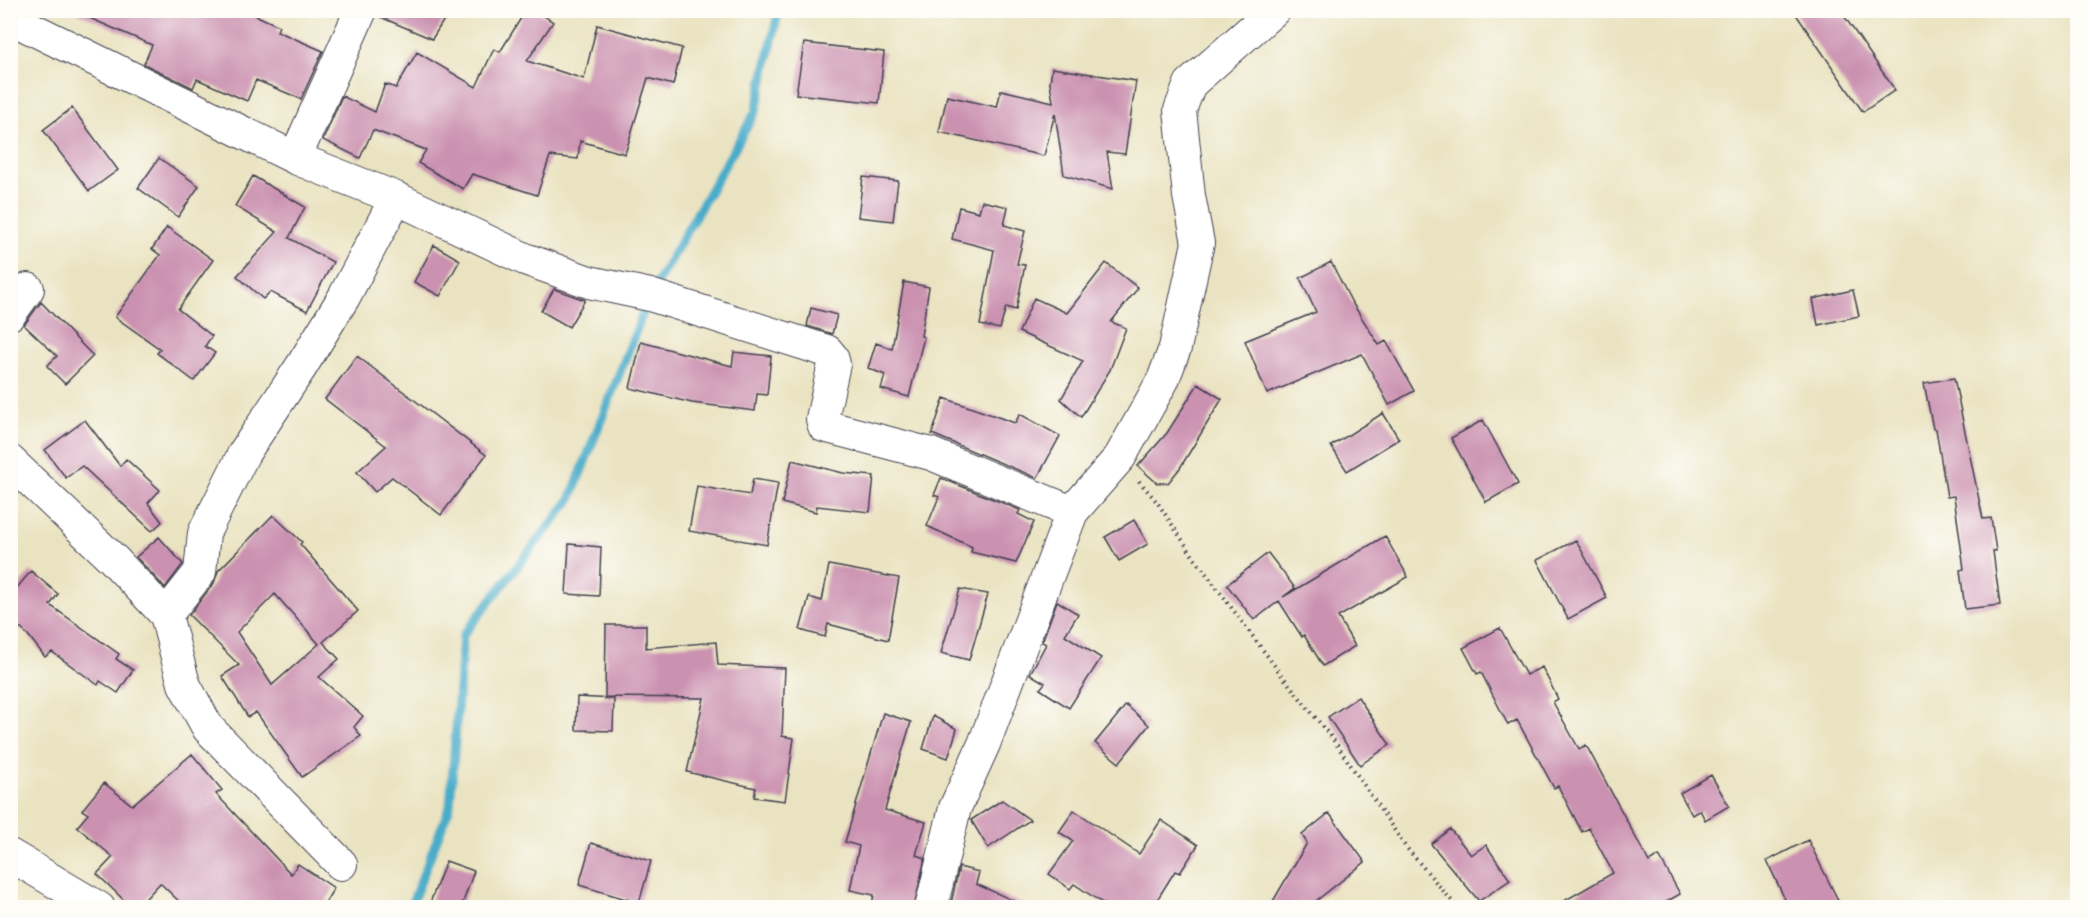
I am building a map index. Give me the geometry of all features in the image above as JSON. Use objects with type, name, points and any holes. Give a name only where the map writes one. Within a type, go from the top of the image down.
[{"type":"street","points":[[295,158],[361,10]]},
{"type":"street","points":[[931,908],[955,808],[984,744],[1072,512],[1120,457],[1163,380],[1175,348],[1198,243],[1189,196],[1180,110],[1190,84],[1274,10]]},
{"type":"street","points":[[10,18],[295,158],[396,198],[525,259],[589,282],[650,295],[826,351],[832,357],[834,364],[822,419],[824,426],[931,454],[1072,512]]},
{"type":"street","points":[[166,615],[200,572],[204,534],[244,453],[344,297],[396,198]]},
{"type":"street","points":[[10,461],[114,561],[166,615],[184,684],[208,728],[341,864]]},
{"type":"street","points":[[10,855],[99,908]]},
{"type":"path","points":[[1120,457],[1157,502],[1193,556],[1280,673],[1335,742],[1405,846],[1458,908]]},
{"type":"building","points":[[71,10],[244,10],[279,26],[277,31],[323,51],[301,99],[256,80],[247,101],[197,79],[193,88],[144,64],[152,45]]},
{"type":"building","points":[[379,10],[450,10],[432,39],[378,16]]},
{"type":"building","points":[[526,10],[535,10],[553,22],[527,61],[584,79],[597,25],[682,48],[673,85],[648,78],[625,154],[580,141],[578,159],[550,156],[537,195],[472,174],[463,189],[418,163],[426,150],[373,130],[360,158],[323,140],[342,96],[375,112],[385,84],[396,88],[417,52],[476,87],[494,49],[500,52]]},
{"type":"building","points":[[1793,10],[1840,10],[1895,90],[1863,112]]},
{"type":"building","points":[[804,43],[884,52],[879,103],[796,94]]},
{"type":"building","points":[[1052,68],[1136,81],[1125,154],[1107,152],[1113,189],[1064,175],[1055,113],[1044,156],[939,132],[947,96],[997,107],[1001,90],[1053,102],[1050,83]]},
{"type":"building","points":[[72,108],[118,170],[89,191],[43,130]]},
{"type":"building","points":[[159,158],[199,186],[178,217],[138,188]]},
{"type":"building","points":[[253,176],[305,207],[289,238],[333,262],[307,311],[270,292],[263,299],[237,276],[277,232],[235,206]]},
{"type":"building","points":[[863,177],[898,181],[893,221],[858,217]]},
{"type":"building","points":[[982,201],[1008,207],[1004,225],[1025,231],[1017,264],[1025,265],[1016,310],[1006,307],[1000,329],[980,325],[994,250],[952,239],[959,207],[979,212]]},
{"type":"building","points":[[167,227],[213,260],[178,309],[212,336],[205,346],[215,353],[194,381],[157,353],[160,349],[115,317],[160,255],[152,249]]},
{"type":"building","points":[[434,245],[460,260],[440,296],[414,282]]},
{"type":"building","points":[[1331,262],[1351,301],[1379,345],[1386,341],[1414,391],[1389,405],[1362,354],[1267,394],[1245,341],[1316,312],[1300,278]]},
{"type":"building","points":[[1106,263],[1138,288],[1111,322],[1126,328],[1110,370],[1081,417],[1061,399],[1083,361],[1019,332],[1034,298],[1067,313]]},
{"type":"building","points":[[904,282],[929,287],[921,336],[924,337],[909,397],[881,389],[885,375],[868,368],[876,343],[892,349]]},
{"type":"building","points":[[554,289],[585,300],[569,327],[541,311]]},
{"type":"building","points":[[1853,290],[1859,316],[1818,325],[1813,299]]},
{"type":"building","points":[[41,302],[93,356],[65,384],[47,366],[57,356],[24,325]]},
{"type":"building","points":[[811,308],[837,315],[832,334],[807,326]]},
{"type":"building","points":[[641,342],[732,366],[734,352],[771,356],[767,395],[757,394],[755,411],[692,403],[630,388]]},
{"type":"building","points":[[357,356],[486,455],[441,515],[392,477],[375,492],[357,472],[386,446],[325,399]]},
{"type":"building","points":[[1954,378],[1983,519],[1991,518],[2000,605],[1965,609],[1960,570],[1964,569],[1954,496],[1947,497],[1936,429],[1933,429],[1924,383]]},
{"type":"building","points":[[1198,384],[1222,399],[1180,468],[1168,483],[1157,483],[1138,466],[1167,433]]},
{"type":"building","points":[[944,398],[1015,423],[1020,414],[1060,436],[1037,478],[932,434]]},
{"type":"building","points":[[1383,413],[1399,439],[1347,471],[1331,446]]},
{"type":"building","points":[[85,420],[120,466],[126,459],[160,490],[148,503],[162,522],[152,531],[82,466],[66,478],[45,450]]},
{"type":"building","points":[[1483,420],[1518,484],[1486,502],[1451,438]]},
{"type":"building","points":[[792,460],[843,473],[874,476],[870,512],[817,506],[816,512],[782,503]]},
{"type":"building","points":[[941,478],[1020,510],[1018,514],[1034,522],[1016,563],[971,552],[972,547],[927,526],[939,497],[934,495]]},
{"type":"building","points":[[753,479],[778,483],[767,545],[689,531],[697,486],[750,495]]},
{"type":"building","points":[[273,515],[302,542],[300,544],[358,611],[323,642],[339,659],[319,677],[363,716],[354,727],[361,736],[302,777],[256,712],[248,717],[222,676],[239,665],[189,615],[214,583],[218,571]],"holes":[[[275,594],[319,644],[272,685],[237,632]]]},
{"type":"building","points":[[1134,520],[1148,544],[1119,561],[1105,537]]},
{"type":"building","points":[[1385,536],[1408,577],[1338,617],[1355,646],[1323,666],[1279,601],[1254,620],[1227,585],[1268,553],[1295,588],[1283,597]]},
{"type":"building","points":[[159,537],[183,564],[165,588],[136,557]]},
{"type":"building","points":[[1576,540],[1607,598],[1568,619],[1537,560]]},
{"type":"building","points":[[569,544],[601,547],[599,596],[566,594]]},
{"type":"building","points":[[829,565],[899,578],[888,640],[828,624],[825,637],[800,630],[809,597],[822,601]]},
{"type":"building","points":[[31,571],[58,594],[50,605],[119,654],[116,659],[133,670],[118,693],[100,681],[98,685],[52,652],[45,657],[28,635],[10,619],[10,596]]},
{"type":"building","points":[[960,589],[988,594],[969,660],[941,653]]},
{"type":"building","points":[[1057,601],[1078,614],[1065,635],[1101,658],[1069,708],[1040,689],[1045,683],[1030,674],[1046,644],[1042,642]]},
{"type":"building","points":[[606,625],[646,625],[646,648],[716,642],[718,665],[785,668],[782,736],[794,738],[785,801],[754,797],[756,788],[687,772],[704,698],[605,697]]},
{"type":"building","points":[[1500,628],[1526,675],[1542,667],[1558,699],[1553,702],[1579,749],[1586,745],[1649,862],[1659,856],[1680,894],[1656,908],[1552,908],[1613,873],[1589,828],[1582,832],[1558,786],[1554,788],[1517,720],[1508,725],[1481,672],[1477,674],[1463,648]]},
{"type":"building","points":[[577,697],[614,699],[613,731],[576,730]]},
{"type":"building","points":[[1358,697],[1390,745],[1360,765],[1328,717]]},
{"type":"building","points":[[1126,705],[1149,725],[1119,763],[1095,743]]},
{"type":"building","points":[[883,713],[911,722],[885,810],[926,822],[916,855],[925,858],[914,908],[871,908],[874,895],[850,890],[859,846],[845,842]]},
{"type":"building","points":[[933,716],[957,729],[948,758],[923,749]]},
{"type":"building","points":[[192,754],[222,790],[216,794],[291,874],[298,864],[334,888],[322,908],[186,908],[160,883],[137,908],[132,908],[97,874],[113,857],[77,827],[88,814],[82,810],[104,783],[132,805]]},
{"type":"building","points":[[1711,775],[1729,806],[1705,820],[1700,810],[1692,815],[1680,793]]},
{"type":"building","points":[[1002,800],[1030,820],[988,848],[971,820]]},
{"type":"building","points":[[1074,810],[1139,854],[1161,820],[1198,845],[1180,873],[1175,871],[1152,908],[1110,908],[1074,884],[1070,889],[1049,874],[1073,841],[1059,832]]},
{"type":"building","points":[[1329,813],[1365,862],[1307,908],[1269,908],[1307,843],[1302,835]]},
{"type":"building","points":[[1450,829],[1471,855],[1486,845],[1510,880],[1479,901],[1431,844]]},
{"type":"building","points":[[1808,840],[1842,908],[1789,908],[1767,861]]},
{"type":"building","points":[[591,843],[651,861],[639,903],[579,885]]},
{"type":"building","points":[[446,861],[474,871],[461,908],[428,908]]},
{"type":"building","points":[[959,867],[979,872],[976,884],[1030,908],[950,908]]},
{"type":"waterway","points":[[410,908],[450,806],[463,635],[570,500],[650,295],[756,111],[779,10]]}]
